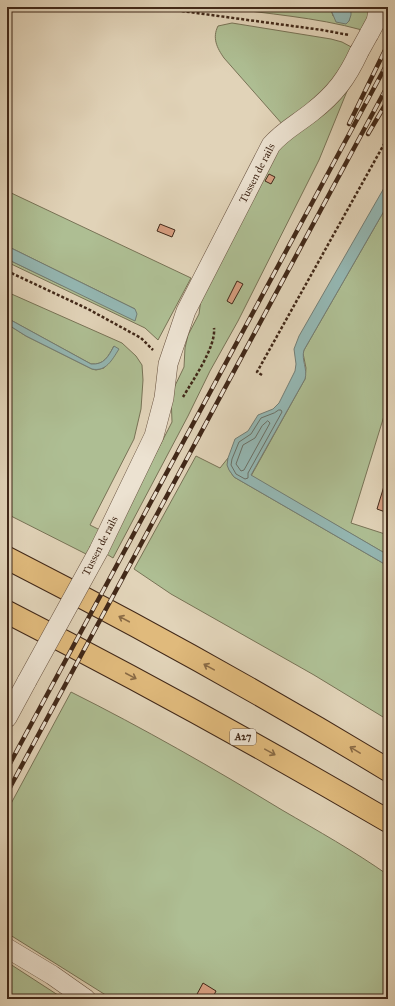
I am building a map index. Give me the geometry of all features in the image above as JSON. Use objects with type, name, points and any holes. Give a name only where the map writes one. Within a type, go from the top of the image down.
[{"type":"highway","points":[[7,558],[158,638],[295,714],[388,770]]},
{"type":"highway","name":"A27","points":[[7,612],[199,712],[388,821]]},
{"type":"street","name":"Tussen de rails","points":[[7,718],[99,550],[154,436],[164,398],[168,364],[186,311],[271,145],[281,134],[313,112],[339,87],[349,74],[360,41],[376,20],[379,7]]},
{"type":"street","points":[[7,948],[52,975],[86,999]]},
{"type":"path","points":[[152,7],[322,30],[360,41]]},
{"type":"path","points":[[262,375],[257,372],[388,137]]},
{"type":"path","points":[[7,271],[88,309],[141,338],[168,364]]},
{"type":"path","points":[[187,391],[212,345],[215,333],[214,328]]},
{"type":"green space","points":[[220,7],[328,7],[333,16],[349,21],[351,7],[374,7],[362,30],[309,19]]},
{"type":"green space","points":[[232,23],[331,39],[342,42],[355,49],[337,80],[283,125],[224,58],[219,50],[215,39],[216,30],[218,26]]},
{"type":"green space","points":[[354,74],[319,160],[238,321],[210,371],[113,558],[105,553],[172,422],[171,394],[184,367],[185,348],[188,335],[199,314],[202,292],[274,156],[286,140]]},
{"type":"green space","points":[[7,191],[191,278],[158,340],[145,328],[7,262],[7,259],[61,285],[135,309],[7,246]]},
{"type":"green space","points":[[388,204],[388,403],[351,523],[388,535],[388,555],[251,476],[305,379],[306,368],[303,353],[304,350]]},
{"type":"green space","points":[[7,292],[122,343],[136,356],[142,365],[143,380],[141,409],[134,439],[90,525],[100,530],[88,555],[7,514],[7,324],[26,336],[96,370],[104,368],[114,346],[105,360],[99,363],[91,364],[7,318]]},
{"type":"green space","points":[[196,456],[220,468],[228,458],[229,468],[234,477],[388,566],[388,720],[314,675],[171,594],[134,569]]},
{"type":"green space","points":[[71,692],[204,764],[336,841],[388,875],[388,999],[112,999],[7,933],[7,811]]},
{"type":"green space","points":[[7,962],[64,999],[7,999]]},
{"type":"water","points":[[328,7],[351,7],[349,21],[346,24],[336,22],[331,10]]},
{"type":"water","points":[[388,181],[388,204],[304,350],[303,357],[306,372],[305,379],[251,475],[388,555],[388,566],[234,477],[227,465],[235,439],[248,431],[258,415],[273,409],[279,403],[295,371],[296,364],[294,349],[299,336]]},
{"type":"water","points":[[7,246],[135,309],[137,314],[135,321],[7,259]]},
{"type":"water","points":[[7,318],[91,364],[99,363],[105,360],[114,346],[119,349],[105,367],[101,369],[92,369],[26,336],[7,324]]},
{"type":"building","points":[[269,174],[275,177],[271,184],[265,181]]},
{"type":"building","points":[[160,224],[175,230],[172,237],[157,231]]},
{"type":"building","points":[[237,281],[243,284],[232,304],[227,301]]},
{"type":"building","points":[[388,473],[388,513],[377,509]]},
{"type":"building","points":[[203,983],[216,991],[212,999],[200,999],[196,996]]},
{"type":"railway","points":[[349,124],[388,44]]},
{"type":"railway","points":[[7,769],[388,62]]},
{"type":"railway","points":[[7,793],[388,85]]},
{"type":"railway","points":[[368,134],[388,100]]}]
